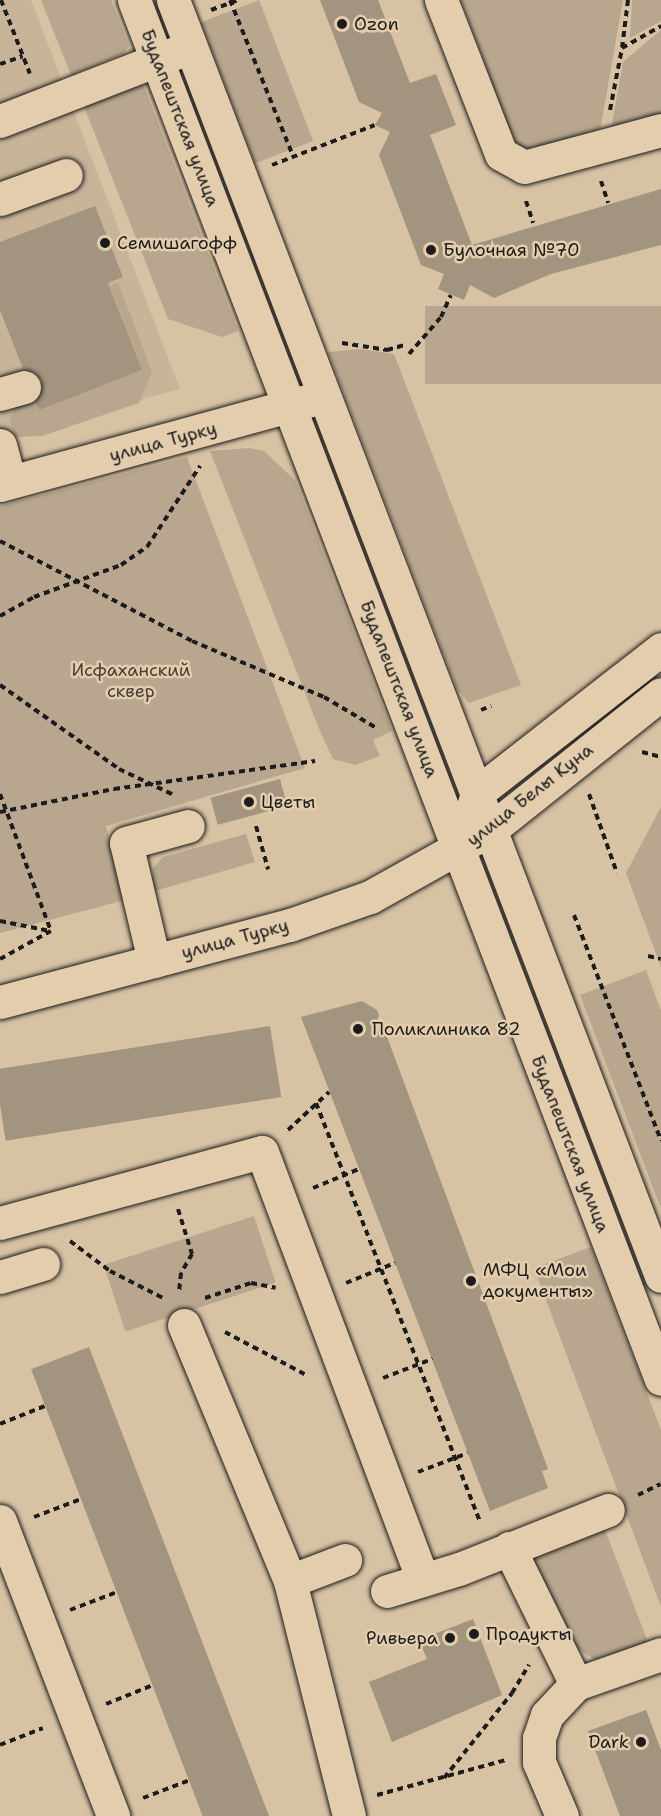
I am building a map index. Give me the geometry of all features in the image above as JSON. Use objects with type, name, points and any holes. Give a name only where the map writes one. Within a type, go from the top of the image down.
[{"type":"street","name":"Будапештская улица","points":[[134,0],[661,1379]]},
{"type":"street","name":"Будапештская улица","points":[[173,0],[661,1276]]},
{"type":"street","points":[[441,0],[501,154],[524,167],[661,130]]},
{"type":"street","points":[[0,122],[191,47]]},
{"type":"street","points":[[0,199],[66,175]]},
{"type":"street","name":"улица Турку","points":[[5,484],[291,408],[325,395]]},
{"type":"street","points":[[0,445],[5,484]]},
{"type":"street","name":"улица Белы Куна","points":[[460,849],[477,793],[661,649]]},
{"type":"street","name":"улица Белы Куна","points":[[460,849],[490,830],[661,694]]},
{"type":"street","points":[[153,961],[126,843],[184,812]]},
{"type":"street","name":"улица Турку","points":[[0,1002],[333,911],[460,849]]},
{"type":"street","points":[[0,1223],[167,1177],[263,1154],[422,1578]]},
{"type":"street","points":[[0,1276],[43,1264]]},
{"type":"street","points":[[181,1315],[290,1581],[348,1809]]},
{"type":"street","points":[[387,1591],[608,1510]]},
{"type":"street","points":[[2,1525],[113,1816]]},
{"type":"street","points":[[501,1551],[546,1624],[576,1684]]},
{"type":"street","points":[[290,1581],[345,1560]]},
{"type":"street","points":[[562,1816],[539,1762],[539,1749],[547,1715],[576,1684],[661,1654]]},
{"type":"path","points":[[1,0],[42,105]]},
{"type":"path","points":[[230,0],[293,156]]},
{"type":"path","points":[[603,146],[622,48],[628,0]]},
{"type":"path","points":[[622,48],[661,26]]},
{"type":"path","points":[[0,64],[23,56]]},
{"type":"path","points":[[328,144],[375,125]]},
{"type":"path","points":[[409,354],[441,317],[451,295]]},
{"type":"path","points":[[333,341],[387,350],[405,345]]},
{"type":"path","points":[[0,616],[76,580],[121,565],[147,547],[202,461]]},
{"type":"path","points":[[0,541],[192,641],[324,697],[380,730]]},
{"type":"path","points":[[0,685],[119,769],[153,784],[184,812]]},
{"type":"path","points":[[478,711],[491,706]]},
{"type":"path","points":[[638,750],[661,757]]},
{"type":"path","points":[[0,812],[153,784],[315,761]]},
{"type":"path","points":[[588,790],[617,873]]},
{"type":"path","points":[[0,794],[51,931]]},
{"type":"path","points":[[256,826],[268,869]]},
{"type":"path","points":[[574,915],[661,1141]]},
{"type":"path","points":[[0,921],[51,931]]},
{"type":"path","points":[[0,959],[51,931]]},
{"type":"path","points":[[648,956],[661,959]]},
{"type":"path","points":[[263,1154],[329,1092]]},
{"type":"path","points":[[316,1103],[456,1458],[501,1551]]},
{"type":"path","points":[[281,1200],[359,1169]]},
{"type":"path","points":[[167,1177],[192,1254],[181,1273],[181,1315],[251,1283],[316,1294],[395,1263]]},
{"type":"path","points":[[352,1390],[432,1359]]},
{"type":"path","points":[[0,1424],[45,1406]]},
{"type":"path","points":[[387,1484],[468,1454]]},
{"type":"path","points":[[2,1525],[81,1499]]},
{"type":"path","points":[[443,1779],[512,1693],[546,1624]]},
{"type":"path","points":[[348,1809],[539,1749]]},
{"type":"shaded area","points":[[0,0],[31,0],[180,389],[0,437]]},
{"type":"green space","points":[[41,0],[111,0],[129,46],[123,54],[71,75]]},
{"type":"green space","points":[[259,0],[313,141],[255,163],[201,22]]},
{"type":"green space","points":[[461,0],[623,0],[599,137],[537,156],[512,146],[485,89],[490,77]]},
{"type":"green space","points":[[632,0],[661,0],[661,21],[630,38]]},
{"type":"green space","points":[[661,30],[661,121],[610,135],[623,62]]},
{"type":"green space","points":[[133,84],[143,84],[238,331],[222,337],[168,319],[83,104]]},
{"type":"green space","points":[[118,282],[152,372],[139,403],[42,436],[15,437],[9,418],[16,407],[35,401],[39,410],[142,370],[110,286]]},
{"type":"green space","points":[[425,306],[661,306],[661,384],[425,384]]},
{"type":"green space","points":[[360,349],[394,354],[521,685],[469,703],[457,689],[328,352]]},
{"type":"green space","points":[[249,448],[264,451],[295,480],[392,731],[373,740],[380,756],[355,765],[333,759],[319,729],[210,451]]},
{"type":"green space","name":"Исфаханский сквер","points":[[187,457],[305,768],[106,826],[125,900],[0,933],[0,506]]},
{"type":"green space","points":[[661,807],[661,967],[626,873]]},
{"type":"green space","points":[[246,834],[255,862],[151,892],[153,868],[163,857]]},
{"type":"green space","points":[[646,970],[661,1011],[661,1209],[580,995]]},
{"type":"green space","points":[[254,1216],[276,1283],[125,1331],[104,1265]]},
{"type":"green space","points":[[591,1247],[661,1430],[661,1607],[534,1268]]},
{"type":"green space","points":[[604,1527],[649,1645],[610,1660],[594,1659],[578,1649],[529,1556]]},
{"type":"building","points":[[320,0],[378,0],[410,83],[436,74],[456,125],[430,135],[472,245],[661,189],[661,245],[551,274],[494,298],[470,285],[464,300],[438,289],[444,274],[421,265],[379,155],[390,132],[375,125],[382,113],[359,102]]},
{"type":"building","points":[[95,206],[123,277],[108,283],[142,370],[39,410],[35,401],[42,381],[36,373],[23,369],[0,310],[0,242]]},
{"type":"building","name":"Цветы","points":[[280,779],[287,806],[218,825],[210,798]]},
{"type":"building","points":[[362,1001],[377,1010],[548,1469],[542,1471],[548,1488],[490,1511],[301,1017]]},
{"type":"building","points":[[270,1026],[281,1097],[6,1141],[0,1105],[0,1069]]},
{"type":"building","points":[[89,1347],[269,1816],[203,1816],[31,1369]]},
{"type":"building","points":[[473,1619],[502,1695],[392,1742],[369,1682],[427,1659],[419,1640]]},
{"type":"building","points":[[646,1710],[661,1750],[661,1816],[620,1816],[588,1731]]},
{"type":"place","name":"Ozon","points":[[342,24]]},
{"type":"place","name":"Семишагофф","points":[[105,243]]},
{"type":"place","name":"Булочная №70","points":[[431,250]]},
{"type":"place","name":"Цветы","points":[[249,802]]},
{"type":"place","name":"Поликлиника 82","points":[[358,1029]]},
{"type":"place","name":"МФЦ «Мои документы»","points":[[471,1281]]},
{"type":"place","name":"Продукты","points":[[474,1634]]},
{"type":"place","name":"Ривьера","points":[[450,1638]]},
{"type":"place","name":"Dark","points":[[641,1742]]}]
